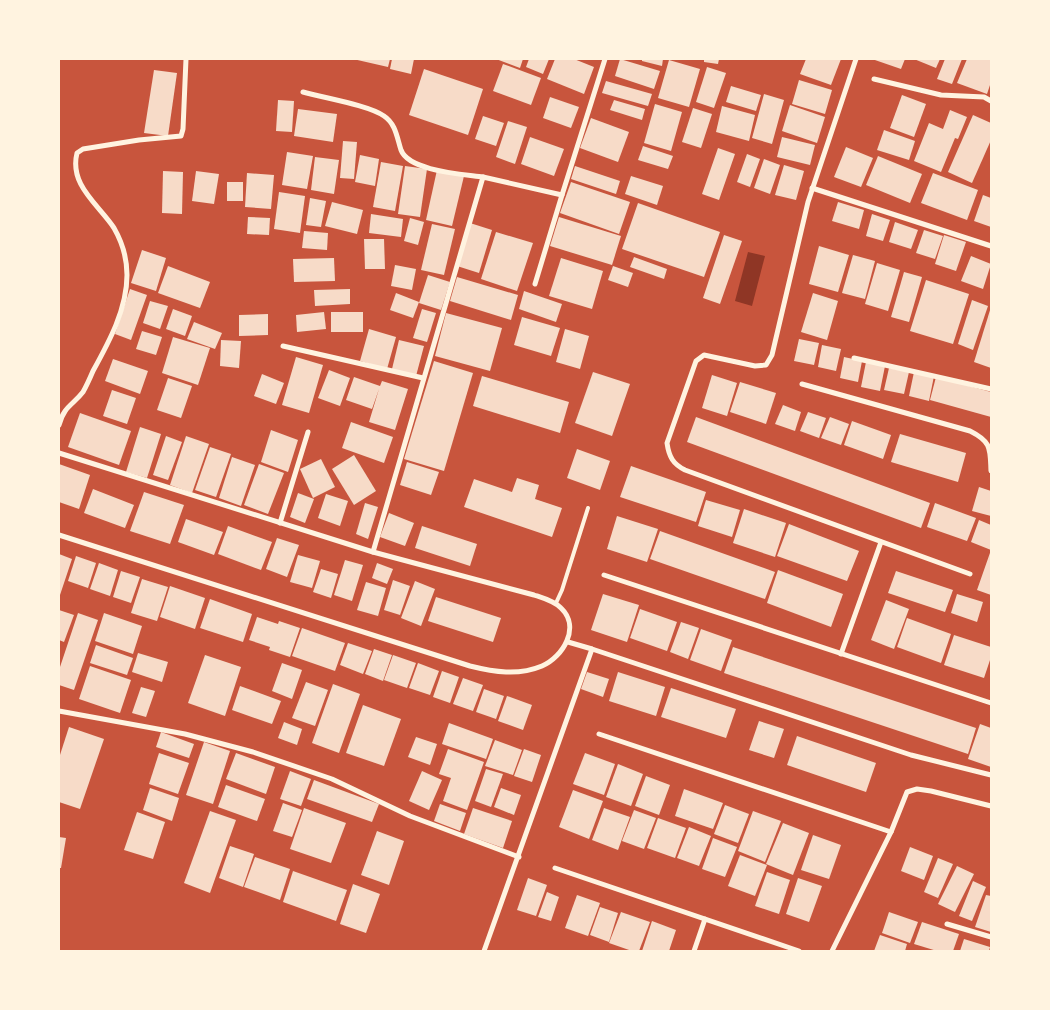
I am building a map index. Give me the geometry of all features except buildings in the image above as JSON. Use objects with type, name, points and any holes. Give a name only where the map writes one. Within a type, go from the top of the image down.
[{"type":"street","points":[[59,425],[67,407],[82,392],[105,349],[124,303],[127,275],[124,249],[114,229],[86,195],[78,177],[75,161],[77,153],[83,149],[139,140],[181,136],[184,129],[186,59]]},
{"type":"street","points":[[535,284],[605,59]]},
{"type":"street","points":[[856,59],[812,188],[772,356],[766,365],[755,366],[704,355],[696,361],[667,443],[669,455],[676,465],[685,470],[970,574]]},
{"type":"street","points":[[874,79],[941,96],[984,97],[991,100]]},
{"type":"street","points":[[303,92],[369,110],[385,117],[397,134],[402,152],[414,164],[562,195]]},
{"type":"street","points":[[372,552],[483,177]]},
{"type":"street","points":[[812,188],[991,246]]},
{"type":"street","points":[[284,346],[423,378]]},
{"type":"street","points":[[854,358],[991,389]]},
{"type":"street","points":[[802,384],[970,431],[987,441],[990,449],[991,471]]},
{"type":"street","points":[[280,522],[308,432]]},
{"type":"street","points":[[59,453],[372,552],[534,595],[556,603],[568,616],[570,626],[568,642],[554,659],[543,666],[508,673],[492,672],[59,535]]},
{"type":"street","points":[[841,654],[881,542]]},
{"type":"street","points":[[604,575],[991,703]]},
{"type":"street","points":[[568,642],[903,752],[991,775]]},
{"type":"street","points":[[484,951],[592,649]]},
{"type":"street","points":[[59,711],[185,734],[253,752],[332,779],[410,816],[519,856]]},
{"type":"street","points":[[599,734],[891,832]]},
{"type":"street","points":[[832,951],[891,832],[906,792],[917,789],[991,806]]},
{"type":"street","points":[[555,868],[798,951]]},
{"type":"street","points":[[694,951],[705,919]]},
{"type":"street","points":[[947,924],[991,937]]},
{"type":"lane","points":[[556,603],[562,590],[588,508]]},
{"type":"shaded area","points":[[748,252],[765,256],[752,306],[735,301]]}]
